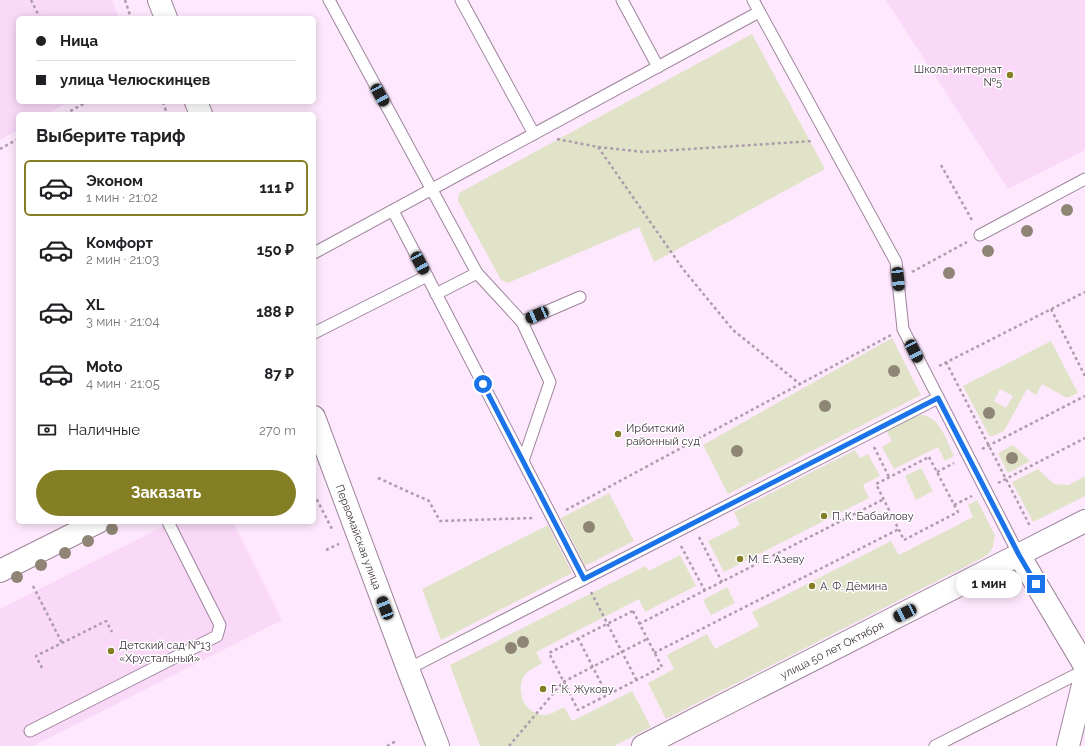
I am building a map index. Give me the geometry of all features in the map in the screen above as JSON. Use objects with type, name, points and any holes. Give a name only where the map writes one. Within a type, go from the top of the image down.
[{"type":"street","points":[[159,0],[165,16]]},
{"type":"street","name":"Первомайская улица","points":[[316,422],[438,746]]},
{"type":"street","name":"улица 50 лет Октября","points":[[643,746],[1085,522]]},
{"type":"street","points":[[0,571],[94,524]]},
{"type":"street","points":[[1019,555],[1085,666]]},
{"type":"street","points":[[1068,746],[1085,678]]},
{"type":"lane","points":[[329,0],[477,273],[522,322],[550,382],[523,461]]},
{"type":"lane","points":[[461,0],[534,134]]},
{"type":"lane","points":[[622,0],[658,67]]},
{"type":"lane","points":[[753,0],[896,262],[903,329],[1019,555]]},
{"type":"lane","points":[[316,252],[759,12]]},
{"type":"lane","points":[[980,235],[1085,179]]},
{"type":"lane","points":[[392,210],[584,579]]},
{"type":"lane","points":[[436,294],[477,273]]},
{"type":"lane","points":[[316,332],[427,276]]},
{"type":"lane","points":[[522,322],[580,297]]},
{"type":"lane","points":[[408,669],[938,398]]},
{"type":"lane","points":[[30,731],[217,636],[220,625],[169,524]]},
{"type":"lane","points":[[935,746],[1085,670]]},
{"type":"path","points":[[30,0],[39,16]]},
{"type":"path","points":[[124,0],[130,16]]},
{"type":"path","points":[[68,112],[82,104]]},
{"type":"path","points":[[534,134],[598,147],[644,152],[829,140]]},
{"type":"path","points":[[0,148],[16,140]]},
{"type":"path","points":[[598,147],[683,269],[733,330],[800,384]]},
{"type":"path","points":[[898,279],[980,235],[942,165]]},
{"type":"path","points":[[926,373],[1085,292]]},
{"type":"path","points":[[1051,309],[1085,376]]},
{"type":"path","points":[[378,478],[429,501],[440,521],[553,517],[903,329]]},
{"type":"path","points":[[946,362],[1039,544]]},
{"type":"path","points":[[937,472],[1085,396]]},
{"type":"path","points":[[867,434],[889,477]]},
{"type":"path","points":[[954,505],[1085,438]]},
{"type":"path","points":[[929,457],[937,472],[958,512],[904,540],[876,484],[929,457]]},
{"type":"path","points":[[316,498],[332,530]]},
{"type":"path","points":[[639,624],[884,499]]},
{"type":"path","points":[[692,524],[722,582]]},
{"type":"path","points":[[654,653],[899,529]]},
{"type":"path","points":[[675,533],[704,591]]},
{"type":"path","points":[[326,550],[339,544]]},
{"type":"path","points":[[584,579],[637,681]]},
{"type":"path","points":[[33,586],[62,643]]},
{"type":"path","points":[[633,610],[654,653],[662,667],[578,710],[549,654],[633,610]]},
{"type":"path","points":[[42,668],[36,656],[106,621],[112,632]]},
{"type":"path","points":[[578,638],[607,695]]},
{"type":"path","points":[[509,746],[563,682],[647,639]]},
{"type":"path","points":[[387,746],[396,741]]},
{"type":"shaded area","points":[[0,0],[112,0],[118,16],[16,16],[16,104],[65,104],[51,112],[16,112],[16,131],[0,140]]},
{"type":"shaded area","name":"Школа-интернат №5","points":[[886,0],[1085,0],[1085,150],[1008,189]]},
{"type":"shaded area","name":"Детский сад №13 «Хрустальный»","points":[[168,524],[234,524],[282,620],[33,746],[0,746],[0,609]]},
{"type":"green space","points":[[752,34],[825,169],[654,262],[639,227],[508,283],[501,280],[458,201],[459,193]]},
{"type":"green space","points":[[892,338],[921,395],[728,494],[703,445]]},
{"type":"green space","points":[[1051,341],[1078,393],[1067,398],[1042,384],[1036,395],[1027,389],[1004,431],[990,437],[963,386]],"holes":[[[1000,389],[1013,396],[1006,408],[994,401]]]},
{"type":"green space","points":[[922,415],[934,420],[938,425],[954,456],[945,461],[938,447],[894,469],[882,447],[892,441],[886,430],[914,416]]},
{"type":"green space","points":[[1013,445],[1030,461],[1008,473],[998,453]]},
{"type":"green space","points":[[855,450],[860,458],[868,454],[880,476],[863,485],[869,498],[724,572],[708,541],[740,525],[734,512]]},
{"type":"green space","points":[[921,468],[933,491],[916,500],[905,476]]},
{"type":"green space","points":[[1038,469],[1054,484],[1069,485],[1085,476],[1085,496],[1033,522],[1012,482]]},
{"type":"green space","points":[[609,493],[634,541],[585,566],[561,518]]},
{"type":"green space","points":[[977,500],[995,535],[993,547],[988,555],[666,719],[648,683],[674,669],[667,655],[707,634],[715,649],[759,626],[752,612],[891,541],[899,555],[973,517],[968,505]]},
{"type":"green space","points":[[548,525],[572,573],[441,640],[422,589]]},
{"type":"green space","points":[[680,555],[696,586],[645,612],[639,599],[536,652],[542,663],[528,672],[521,682],[521,695],[527,707],[532,711],[537,714],[547,715],[564,707],[572,721],[632,691],[651,727],[614,746],[480,746],[450,665],[645,566],[649,571]]},
{"type":"green space","points":[[727,587],[735,603],[711,615],[703,600]]},
{"type":"place","name":"Школа-интернат №5","points":[[1010,75]]},
{"type":"place","name":"Ирбитский районный суд","points":[[618,434]]},
{"type":"place","name":"П. К. Бабайлову","points":[[824,516]]},
{"type":"place","name":"М. Е. Азеву","points":[[740,559]]},
{"type":"place","name":"А. Ф. Дёмина","points":[[812,586]]},
{"type":"place","name":"Детский сад №13 «Хрустальный»","points":[[111,651]]},
{"type":"place","name":"Г. К. Жукову","points":[[543,689]]},
{"type":"route","points":[[483,384],[584,579],[938,398],[1019,555],[1036,584]]}]
